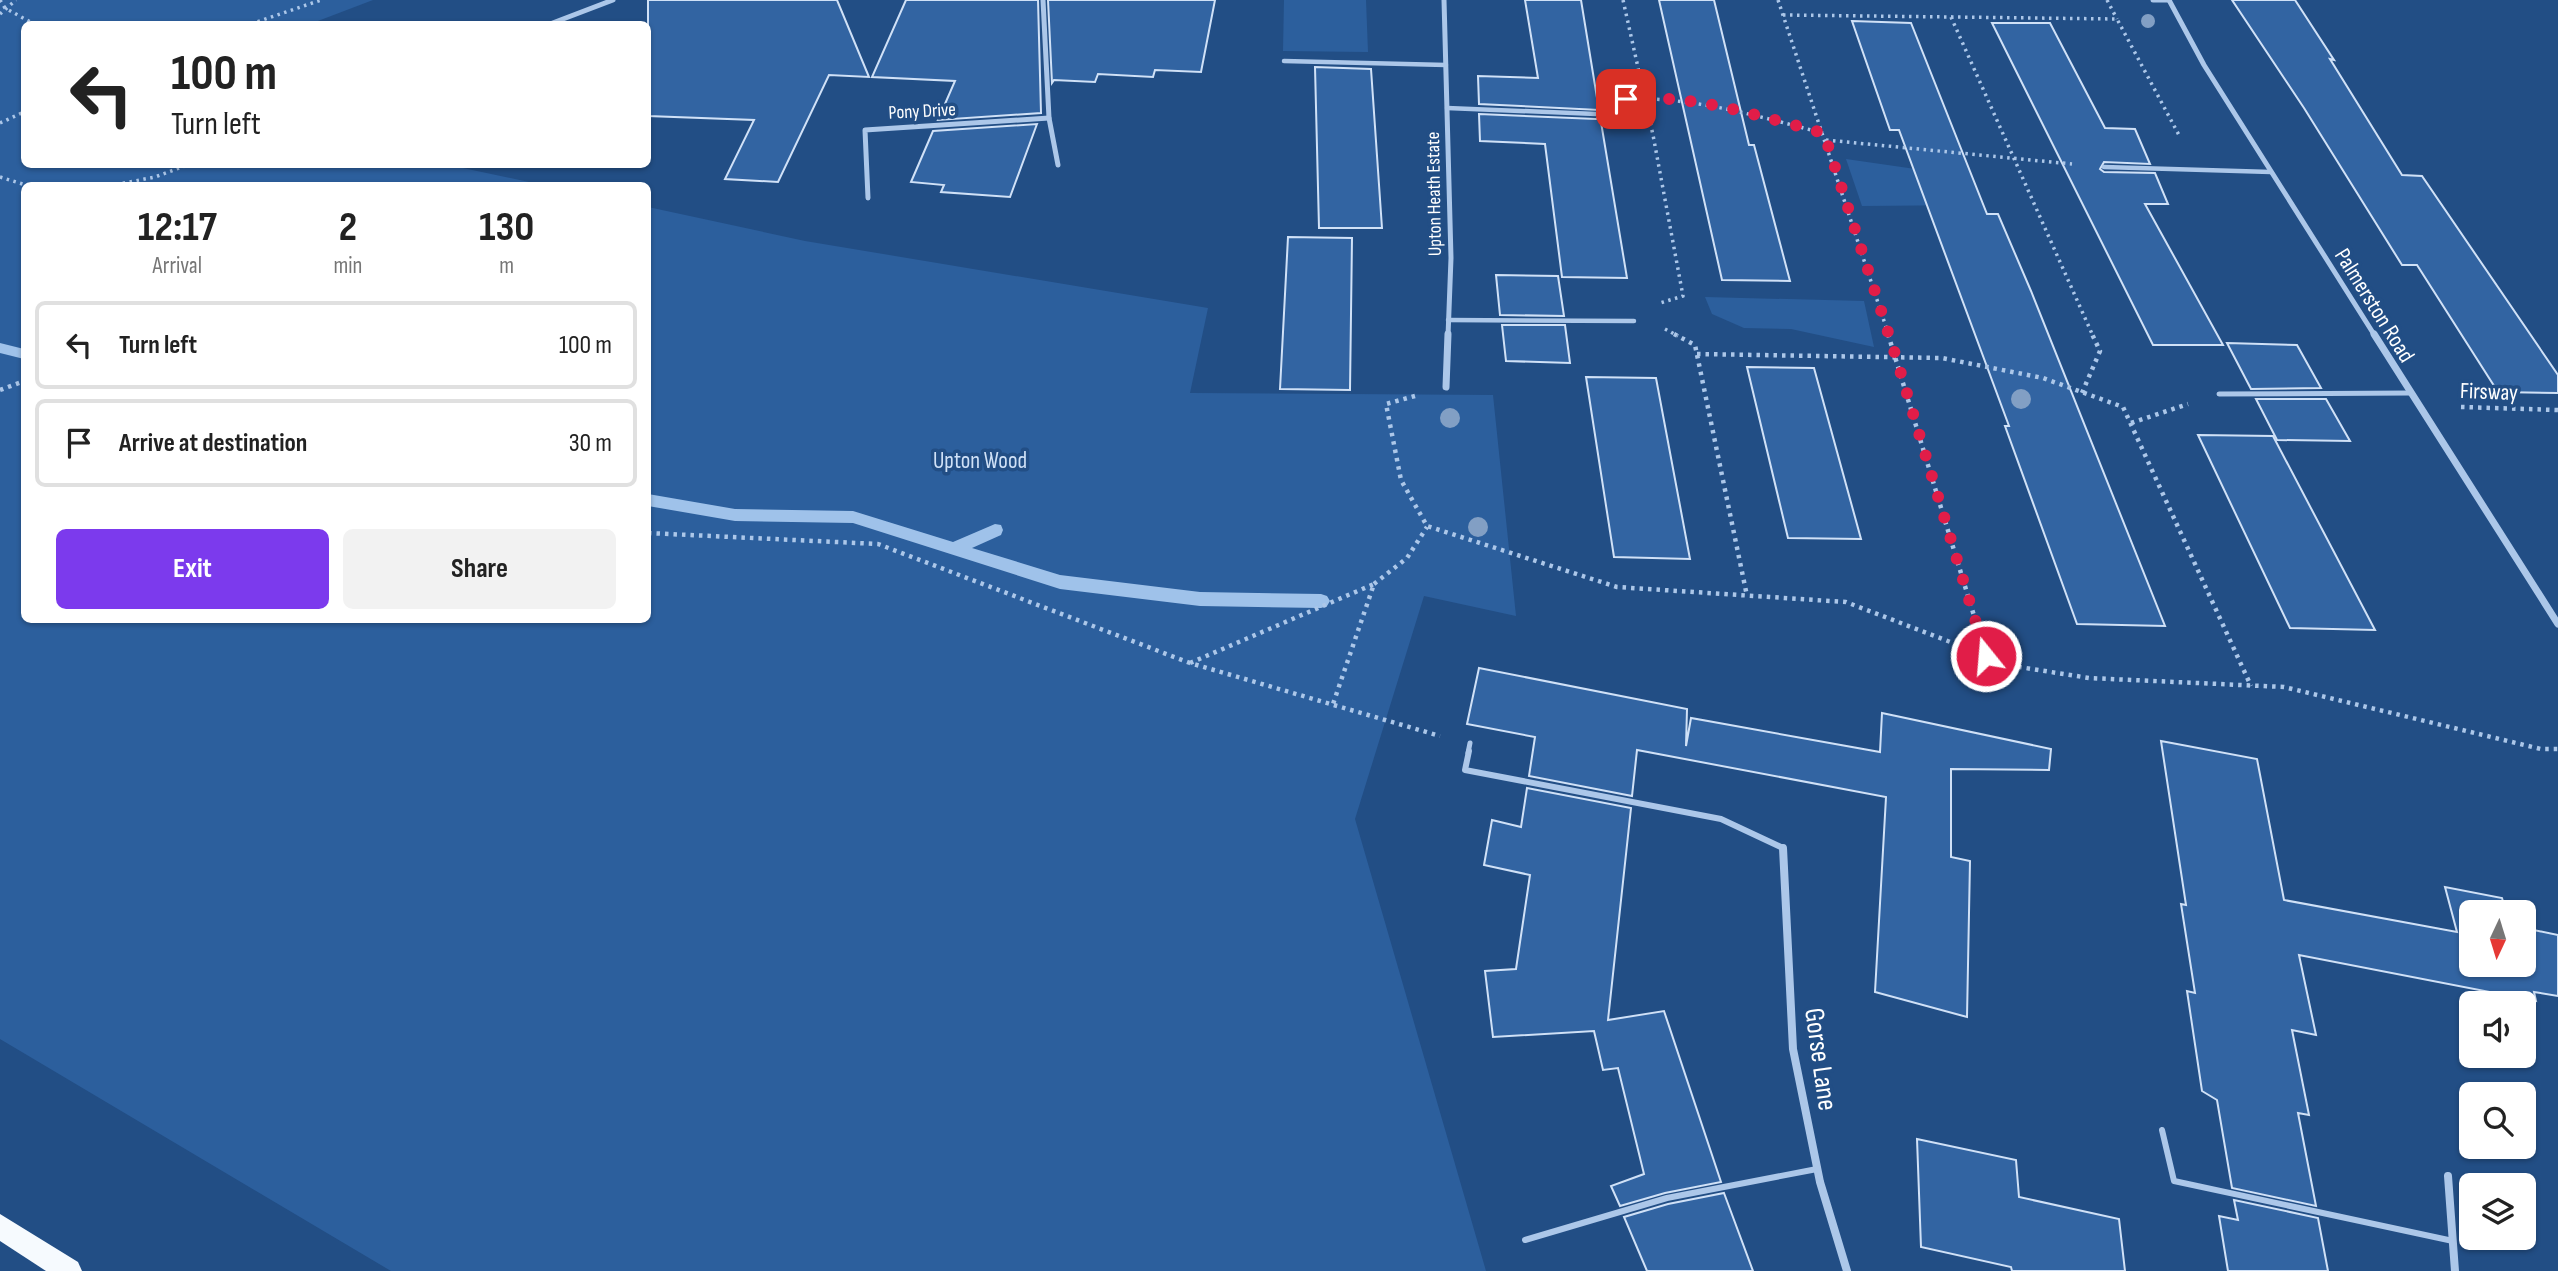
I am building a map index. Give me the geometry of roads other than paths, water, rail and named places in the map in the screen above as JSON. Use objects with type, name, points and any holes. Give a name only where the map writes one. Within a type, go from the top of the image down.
[{"type":"highway","points":[[0,1226],[69,1271]]},
{"type":"street","points":[[558,21],[612,0]]},
{"type":"street","points":[[1043,0],[1049,118],[1058,165]]},
{"type":"street","name":"Upton Heath Estate","points":[[1444,0],[1451,258],[1446,387]]},
{"type":"street","points":[[2153,0],[2169,0]]},
{"type":"street","name":"Palmerston Road","points":[[2169,0],[2204,65],[2558,624]]},
{"type":"street","name":"Pony Drive","points":[[868,198],[865,130],[1049,118]]},
{"type":"street","name":"Gorse Lane","points":[[1783,848],[1793,1049],[1817,1169],[1847,1271]]},
{"type":"street","points":[[2448,1176],[2455,1271]]},
{"type":"lane","points":[[1284,61],[1446,65]]},
{"type":"lane","points":[[1447,108],[1596,114]]},
{"type":"lane","points":[[2104,167],[2271,172]]},
{"type":"lane","points":[[1448,320],[1634,321]]},
{"type":"lane","points":[[2219,394],[2410,393]]},
{"type":"lane","points":[[1470,743],[1465,770],[1721,819],[1783,848]]},
{"type":"lane","points":[[2162,1130],[2174,1181],[2453,1241]]},
{"type":"lane","points":[[1525,1240],[1667,1198],[1817,1169]]},
{"type":"waterway","points":[[0,348],[21,353]]},
{"type":"waterway","points":[[651,501],[735,515],[853,517],[1060,582],[1200,599],[1321,601]]},
{"type":"waterway","points":[[955,548],[995,530]]},
{"type":"park label","name":"Upton Wood","points":[[980,460]]}]
